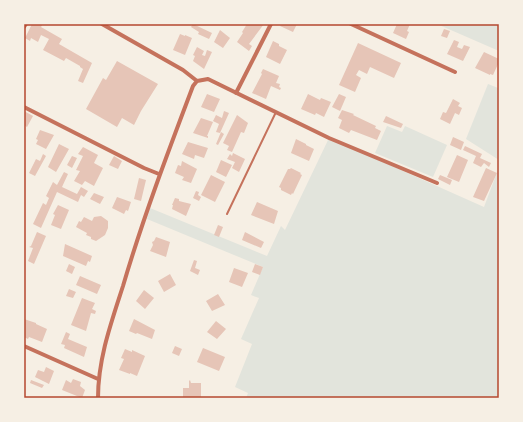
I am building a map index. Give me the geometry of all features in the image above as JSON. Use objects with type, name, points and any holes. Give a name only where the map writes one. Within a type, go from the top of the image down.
[{"type":"street","points":[[102,24],[183,70],[197,81]]},
{"type":"street","points":[[236,93],[271,24]]},
{"type":"street","points":[[351,24],[455,72]]},
{"type":"street","points":[[98,398],[98,379],[104,346],[133,251],[159,174],[193,86],[197,81],[208,79],[329,138],[436,183]]},
{"type":"street","points":[[24,107],[144,168],[159,174]]},
{"type":"street","points":[[24,346],[98,379]]},
{"type":"lane","points":[[227,214],[276,112]]},
{"type":"shaded area","points":[[437,24],[499,24],[499,51]]},
{"type":"shaded area","points":[[488,84],[498,88],[499,86],[499,160],[466,139]]},
{"type":"shaded area","points":[[387,126],[402,132],[405,126],[447,145],[433,177],[375,153]]},
{"type":"shaded area","points":[[329,138],[484,207],[499,167],[499,398],[246,398],[248,393],[235,387],[252,344],[241,339],[259,298],[251,295],[263,267],[147,219],[150,208],[267,256],[281,226],[285,230]]},
{"type":"building","points":[[32,24],[43,24],[41,27],[62,39],[59,44],[92,63],[83,83],[78,81],[83,69],[80,66],[66,58],[64,61],[43,50],[49,39],[41,35],[38,42],[31,38],[30,41],[25,38]]},
{"type":"building","points":[[193,24],[212,33],[209,39],[198,34],[199,32],[191,27]]},
{"type":"building","points":[[247,24],[264,24],[249,44],[252,46],[249,51],[237,42]]},
{"type":"building","points":[[281,24],[297,24],[293,32],[280,26]]},
{"type":"building","points":[[397,24],[410,24],[406,39],[393,33]]},
{"type":"building","points":[[444,29],[450,31],[447,38],[441,36]]},
{"type":"building","points":[[220,30],[230,38],[223,48],[214,42]]},
{"type":"building","points":[[180,34],[192,38],[185,55],[173,50]]},
{"type":"building","points":[[454,40],[459,42],[457,47],[462,49],[464,45],[470,47],[463,61],[447,54]]},
{"type":"building","points":[[273,41],[287,50],[280,64],[266,57]]},
{"type":"building","points":[[358,43],[401,63],[394,78],[370,67],[367,74],[359,70],[356,75],[361,78],[355,92],[339,85]]},
{"type":"building","points":[[197,47],[204,51],[202,55],[205,56],[207,50],[212,52],[204,69],[193,61],[195,56],[193,55]]},
{"type":"building","points":[[484,52],[499,59],[493,75],[475,68]]},
{"type":"building","points":[[117,61],[158,84],[134,125],[122,118],[117,127],[86,109],[103,78],[106,80]]},
{"type":"building","points":[[263,69],[279,76],[276,83],[280,84],[279,87],[281,88],[280,90],[271,86],[266,99],[252,93]]},
{"type":"building","points":[[207,94],[220,99],[214,112],[201,107]]},
{"type":"building","points":[[308,94],[320,100],[321,98],[331,102],[324,117],[301,109]]},
{"type":"building","points":[[339,94],[346,97],[340,111],[332,107]]},
{"type":"building","points":[[453,99],[460,103],[458,106],[462,108],[459,115],[455,113],[450,124],[440,119],[443,112],[446,113]]},
{"type":"building","points":[[342,110],[354,114],[353,115],[376,126],[375,128],[381,131],[377,140],[351,130],[349,133],[339,128],[342,120],[338,118]]},
{"type":"building","points":[[24,111],[33,116],[27,127],[24,125]]},
{"type":"building","points":[[224,111],[229,113],[220,133],[216,132],[219,124],[213,121],[216,115],[222,118]]},
{"type":"building","points":[[237,115],[248,123],[244,133],[241,132],[232,152],[227,150],[229,146],[223,143]]},
{"type":"building","points":[[386,116],[403,124],[401,128],[383,122]]},
{"type":"building","points":[[201,118],[213,122],[207,136],[208,138],[193,133]]},
{"type":"building","points":[[40,130],[54,135],[46,149],[36,144],[38,140],[36,139]]},
{"type":"building","points":[[221,132],[224,134],[218,145],[216,144]]},
{"type":"building","points":[[453,137],[464,142],[461,150],[450,145]]},
{"type":"building","points":[[296,139],[314,149],[309,161],[291,153]]},
{"type":"building","points":[[188,142],[208,148],[204,158],[195,155],[194,159],[182,154]]},
{"type":"building","points":[[59,144],[69,149],[56,172],[48,167]]},
{"type":"building","points":[[465,146],[482,154],[480,158],[491,163],[489,167],[484,163],[481,167],[473,163],[476,156],[463,150]]},
{"type":"building","points":[[83,147],[98,155],[94,163],[103,168],[94,186],[85,181],[82,185],[74,181],[80,171],[76,170],[83,156],[78,154]]},
{"type":"building","points":[[233,153],[245,159],[239,172],[232,168],[235,162],[227,159],[230,154],[232,156]]},
{"type":"building","points":[[43,154],[46,156],[35,176],[29,173],[36,159],[40,161]]},
{"type":"building","points":[[457,155],[468,160],[459,182],[447,177]]},
{"type":"building","points":[[72,156],[77,158],[72,168],[67,165]]},
{"type":"building","points":[[114,156],[122,161],[118,169],[109,165]]},
{"type":"building","points":[[221,160],[232,165],[226,177],[216,172]]},
{"type":"building","points":[[182,161],[197,169],[191,183],[182,180],[184,177],[175,173],[178,165],[181,166]]},
{"type":"building","points":[[291,168],[302,175],[293,194],[292,193],[291,195],[281,190],[279,187],[288,169]]},
{"type":"building","points":[[486,168],[497,173],[484,201],[473,197]]},
{"type":"building","points":[[64,172],[68,174],[62,187],[77,194],[81,187],[88,191],[84,197],[81,195],[78,202],[57,192],[41,228],[33,224],[43,203],[46,205],[49,198],[46,196],[53,182],[57,185]]},
{"type":"building","points":[[211,175],[225,182],[215,202],[201,195]]},
{"type":"building","points":[[440,175],[452,180],[450,185],[438,179]]},
{"type":"building","points":[[139,178],[146,180],[141,201],[134,199]]},
{"type":"building","points":[[196,191],[199,192],[198,195],[201,197],[199,201],[193,198]]},
{"type":"building","points":[[94,193],[104,197],[100,204],[90,199]]},
{"type":"building","points":[[117,197],[131,202],[128,211],[126,210],[124,214],[112,208]]},
{"type":"building","points":[[175,198],[179,199],[179,201],[191,204],[186,216],[172,209]]},
{"type":"building","points":[[257,202],[278,211],[274,224],[251,215]]},
{"type":"building","points":[[58,205],[69,210],[61,229],[51,225],[55,215],[53,214]]},
{"type":"building","points":[[101,216],[108,221],[108,228],[105,235],[96,241],[86,235],[87,233],[76,227],[79,221],[81,222],[84,217],[92,221],[94,217]]},
{"type":"building","points":[[218,225],[223,227],[219,237],[214,235]]},
{"type":"building","points":[[37,232],[46,236],[34,264],[28,261],[33,248],[29,247],[31,246]]},
{"type":"building","points":[[245,232],[264,242],[261,248],[242,240]]},
{"type":"building","points":[[156,237],[170,242],[166,257],[150,251],[153,245],[152,242]]},
{"type":"building","points":[[65,244],[92,256],[90,262],[88,261],[86,266],[63,256]]},
{"type":"building","points":[[194,260],[197,261],[195,268],[200,270],[198,275],[190,271]]},
{"type":"building","points":[[69,264],[75,267],[72,274],[66,271]]},
{"type":"building","points":[[255,264],[263,267],[260,275],[252,272]]},
{"type":"building","points":[[234,268],[248,273],[242,287],[229,282]]},
{"type":"building","points":[[170,274],[176,285],[164,292],[158,281]]},
{"type":"building","points":[[80,276],[101,285],[97,294],[76,285]]},
{"type":"building","points":[[69,289],[76,292],[73,298],[66,296]]},
{"type":"building","points":[[144,290],[154,298],[145,309],[136,301]]},
{"type":"building","points":[[218,294],[225,305],[212,311],[206,301]]},
{"type":"building","points":[[82,298],[95,303],[92,309],[96,311],[95,314],[91,313],[86,331],[71,325]]},
{"type":"building","points":[[24,319],[47,329],[42,342],[29,337],[28,339],[24,337]]},
{"type":"building","points":[[134,319],[155,330],[152,339],[129,331]]},
{"type":"building","points":[[216,321],[226,329],[217,339],[207,332]]},
{"type":"building","points":[[66,332],[70,334],[68,339],[87,347],[84,357],[64,348],[65,345],[61,344]]},
{"type":"building","points":[[175,346],[182,349],[179,356],[172,353]]},
{"type":"building","points":[[203,348],[225,357],[219,371],[197,362]]},
{"type":"building","points":[[125,349],[132,352],[132,350],[145,356],[137,376],[119,370],[124,359],[121,358]]},
{"type":"building","points":[[46,367],[54,371],[49,384],[35,377],[38,370],[44,372]]},
{"type":"building","points":[[73,379],[81,382],[80,386],[85,390],[82,398],[62,390],[66,380],[71,383]]},
{"type":"building","points":[[31,380],[44,385],[42,388],[30,383]]},
{"type":"building","points":[[190,380],[191,383],[201,383],[201,397],[183,397],[183,388],[189,388]]}]
